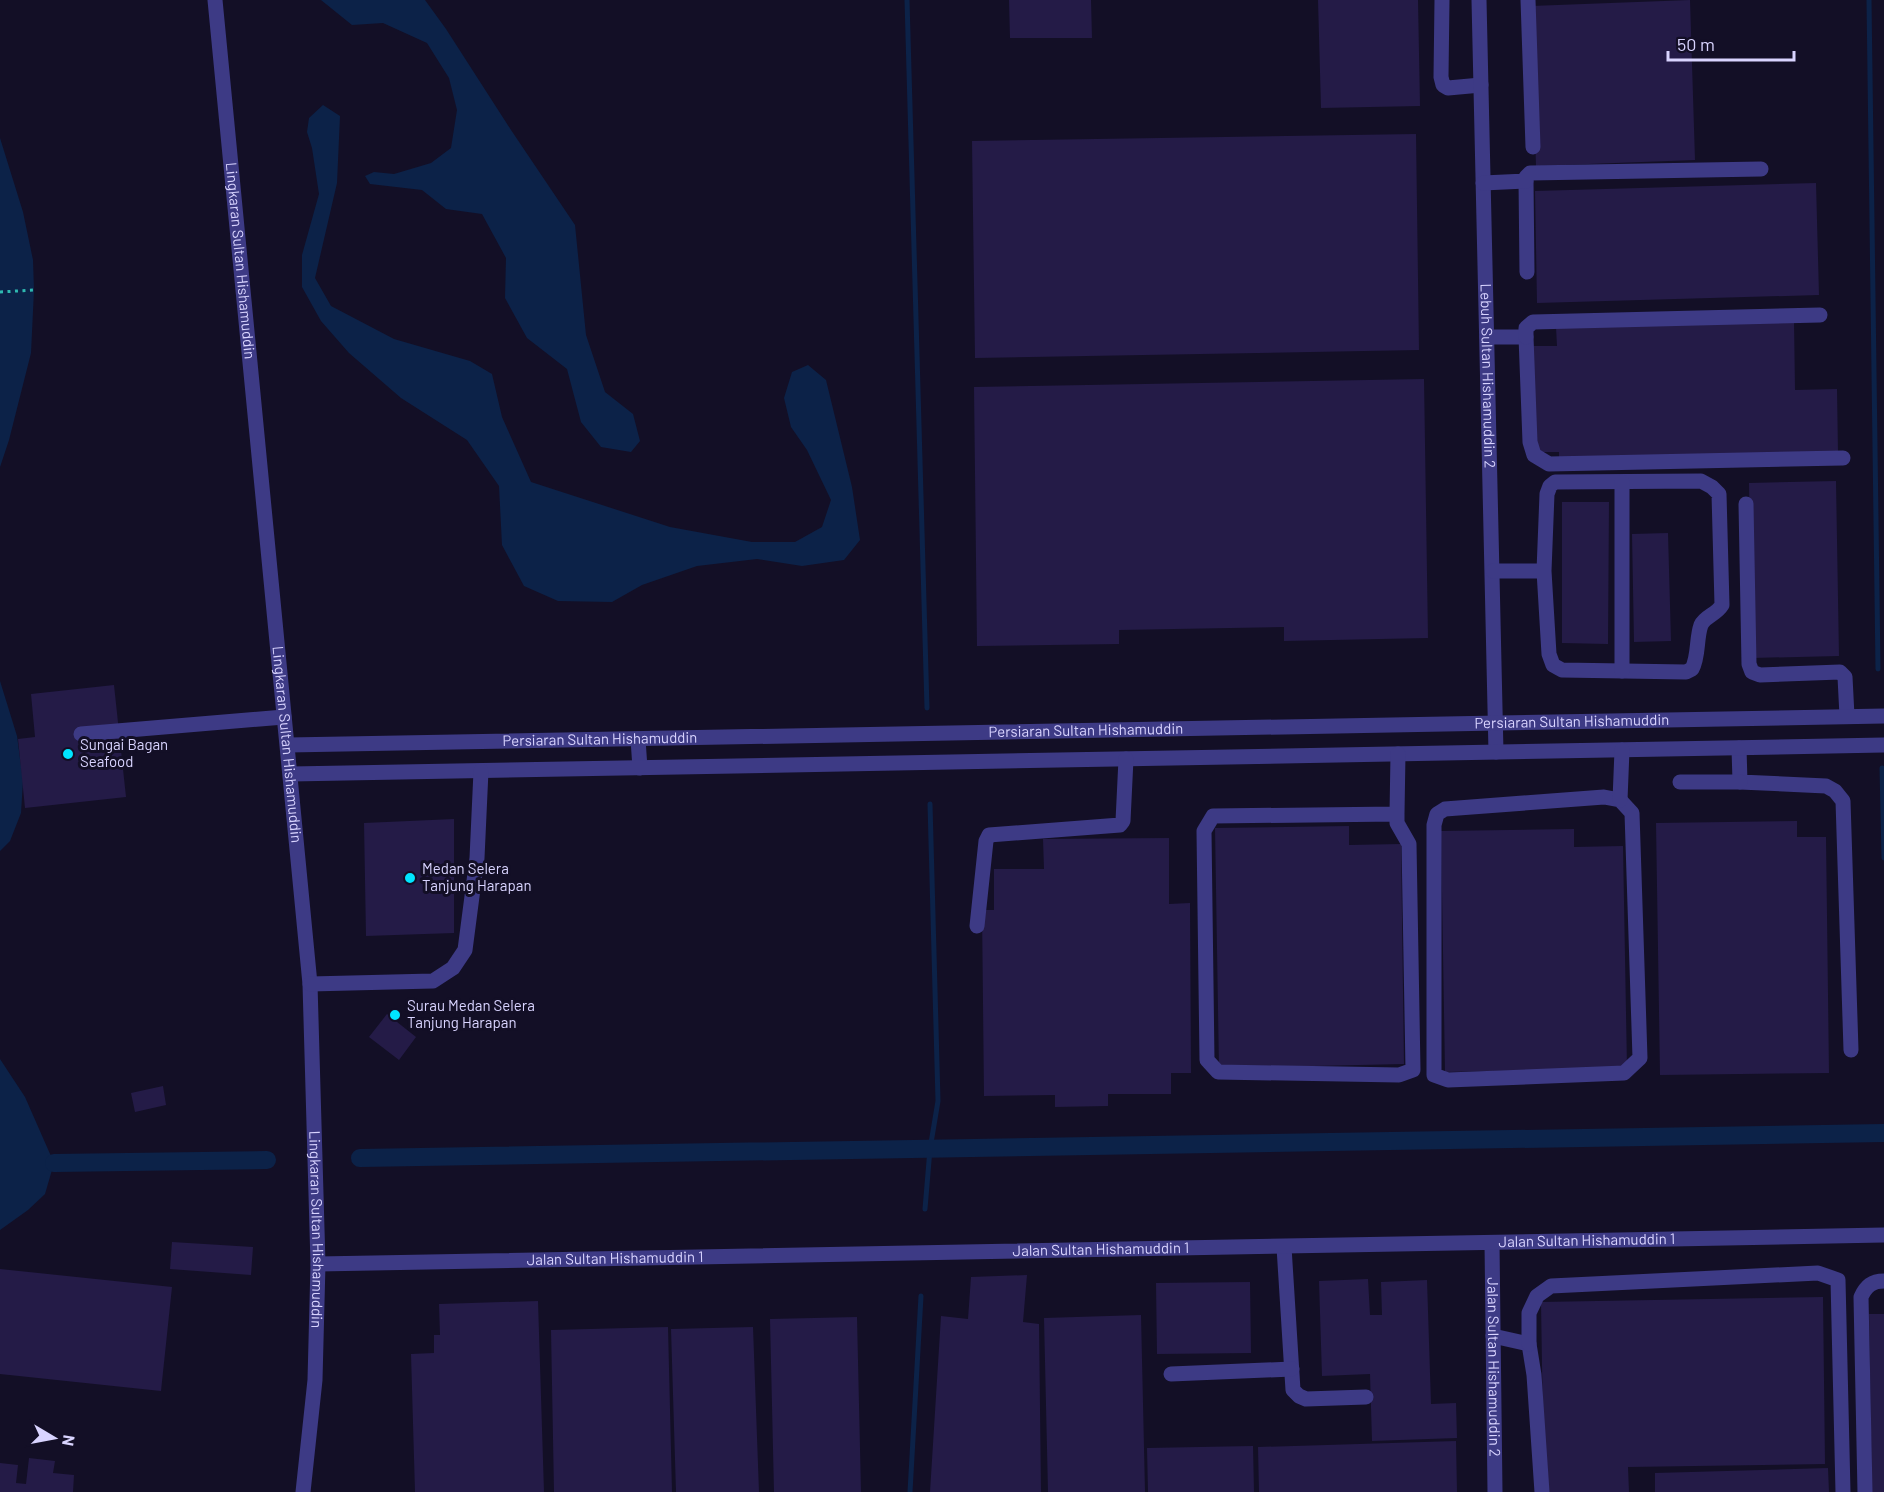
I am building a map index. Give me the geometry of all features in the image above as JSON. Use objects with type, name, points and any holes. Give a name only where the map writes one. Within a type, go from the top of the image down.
[{"type":"street","name":"Lingkaran Sultan Hishamuddin","points":[[215,0],[310,984],[318,1264],[315,1380],[303,1492]]},
{"type":"street","points":[[1442,0],[1441,77],[1443,85],[1449,88],[1481,85]]},
{"type":"street","name":"Lebuh Sultan Hishamuddin 2","points":[[1479,0],[1496,752]]},
{"type":"street","points":[[1528,0],[1533,147]]},
{"type":"street","points":[[1527,272],[1526,177],[1530,173],[1761,169]]},
{"type":"street","points":[[1483,183],[1526,181]]},
{"type":"street","points":[[1820,315],[1533,322],[1526,328],[1530,442],[1534,455],[1549,464],[1843,458]]},
{"type":"street","points":[[1487,337],[1526,337]]},
{"type":"street","points":[[1555,482],[1701,482],[1712,487],[1719,494],[1722,605],[1718,612],[1704,621],[1700,628],[1695,663],[1692,669],[1686,672],[1562,670],[1553,665],[1549,654],[1544,572],[1547,494],[1550,486],[1555,482]]},
{"type":"street","points":[[1622,482],[1622,671]]},
{"type":"street","points":[[1746,504],[1749,664],[1752,672],[1760,675],[1840,672],[1845,676],[1847,716]]},
{"type":"street","points":[[1493,571],[1544,572]]},
{"type":"street","name":"Persiaran Sultan Hishamuddin","points":[[288,745],[1884,716]]},
{"type":"street","points":[[81,734],[284,717]]},
{"type":"street","points":[[638,739],[640,768]]},
{"type":"street","name":"Persiaran Sultan Hishamuddin","points":[[291,774],[1884,745]]},
{"type":"street","points":[[1739,748],[1740,782]]},
{"type":"street","points":[[1620,800],[1604,797],[1445,809],[1437,814],[1434,825],[1434,1075],[1448,1080],[1624,1073],[1640,1058],[1632,813],[1620,800],[1622,750]]},
{"type":"street","points":[[1397,814],[1213,816],[1204,831],[1207,1060],[1218,1072],[1399,1075],[1413,1070],[1409,844],[1397,823],[1398,754]]},
{"type":"street","points":[[977,926],[986,841],[989,835],[1120,825],[1123,821],[1126,759]]},
{"type":"street","points":[[310,984],[433,981],[453,968],[465,951],[477,858],[481,771]]},
{"type":"street","points":[[1680,782],[1826,786],[1843,801],[1851,1050]]},
{"type":"street","name":"Jalan Sultan Hishamuddin 1","points":[[318,1264],[1884,1235]]},
{"type":"street","name":"Jalan Sultan Hishamuddin 2","points":[[1492,1243],[1495,1492]]},
{"type":"street","points":[[1284,1247],[1293,1390],[1306,1399],[1366,1397]]},
{"type":"street","points":[[1542,1492],[1534,1375],[1529,1344],[1529,1314],[1537,1296],[1551,1286],[1818,1273],[1838,1280],[1843,1492]]},
{"type":"street","points":[[1865,1492],[1861,1297],[1866,1287],[1876,1281],[1884,1281]]},
{"type":"street","points":[[1493,1336],[1529,1344]]},
{"type":"street","points":[[1171,1374],[1292,1369]]},
{"type":"path","points":[[0,292],[34,291]]},
{"type":"water","points":[[321,0],[425,0],[446,29],[575,225],[586,335],[605,392],[633,414],[640,441],[631,452],[601,447],[581,422],[567,369],[527,338],[505,298],[506,258],[482,214],[446,209],[422,190],[370,184],[365,176],[374,172],[394,174],[431,163],[451,148],[457,110],[449,78],[427,43],[383,23],[352,25]]},
{"type":"water","points":[[323,105],[340,116],[337,183],[315,278],[331,306],[394,339],[470,361],[492,374],[502,417],[531,482],[670,527],[752,542],[795,542],[822,527],[831,500],[807,450],[791,427],[784,398],[792,372],[808,365],[826,380],[852,487],[860,540],[844,560],[802,566],[757,559],[697,566],[642,585],[612,602],[558,601],[524,586],[502,545],[499,486],[467,440],[401,398],[349,353],[321,321],[302,287],[302,255],[319,194],[312,148],[307,132],[309,118]]},
{"type":"water","points":[[0,138],[23,212],[33,260],[34,290],[31,353],[0,467]]},
{"type":"water","points":[[0,681],[17,736],[23,781],[21,813],[10,841],[0,851]]},
{"type":"water","points":[[0,1059],[25,1097],[54,1163],[45,1194],[28,1210],[0,1230]]},
{"type":"building","points":[[1009,0],[1091,0],[1092,38],[1010,38]]},
{"type":"building","points":[[1318,0],[1418,0],[1420,106],[1321,108]]},
{"type":"building","points":[[1690,0],[1695,160],[1536,166],[1531,6]]},
{"type":"building","points":[[1416,134],[1419,350],[975,358],[972,141]]},
{"type":"building","points":[[1816,183],[1819,295],[1537,303],[1535,191]]},
{"type":"building","points":[[1794,321],[1795,390],[1837,389],[1838,453],[1559,461],[1559,452],[1535,452],[1532,346],[1557,346],[1556,327]]},
{"type":"building","points":[[1424,379],[1428,638],[1284,641],[1284,627],[1119,630],[1119,644],[977,646],[974,387]]},
{"type":"building","points":[[1836,481],[1839,656],[1752,658],[1749,483]]},
{"type":"building","points":[[1562,502],[1609,502],[1608,644],[1562,643]]},
{"type":"building","points":[[1668,533],[1671,641],[1634,642],[1632,534]]},
{"type":"building","points":[[114,685],[126,797],[25,808],[18,739],[35,737],[31,694]]},
{"type":"building","name":"Medan Selera Tanjung Harapan","points":[[454,819],[454,933],[366,936],[364,823]]},
{"type":"building","points":[[1797,821],[1797,837],[1826,837],[1829,1073],[1660,1075],[1656,823]]},
{"type":"building","points":[[1349,826],[1349,845],[1401,844],[1404,1064],[1219,1068],[1215,828]]},
{"type":"building","points":[[1574,829],[1574,847],[1623,846],[1627,1068],[1445,1072],[1441,831]]},
{"type":"building","points":[[1169,838],[1169,904],[1190,903],[1191,1073],[1171,1073],[1171,1094],[1108,1094],[1108,1106],[1055,1107],[1055,1095],[984,1096],[982,910],[994,910],[994,869],[1044,869],[1043,839]]},
{"type":"building","points":[[387,1014],[416,1037],[399,1060],[369,1037]]},
{"type":"building","points":[[163,1086],[166,1105],[135,1112],[131,1093]]},
{"type":"building","points":[[172,1242],[253,1247],[251,1275],[170,1269]]},
{"type":"building","points":[[0,1269],[172,1287],[161,1391],[0,1374]]},
{"type":"building","points":[[1027,1275],[1023,1322],[1039,1324],[1041,1492],[930,1492],[941,1316],[968,1319],[971,1277]]},
{"type":"building","points":[[1368,1279],[1370,1315],[1382,1315],[1381,1282],[1427,1280],[1431,1404],[1456,1403],[1457,1438],[1372,1441],[1370,1374],[1322,1376],[1319,1281]]},
{"type":"building","points":[[1250,1282],[1251,1353],[1157,1354],[1156,1283]]},
{"type":"building","points":[[1823,1297],[1825,1464],[1628,1467],[1629,1492],[1544,1492],[1541,1302]]},
{"type":"building","points":[[538,1301],[544,1492],[415,1492],[411,1354],[434,1353],[434,1335],[440,1335],[439,1304]]},
{"type":"building","points":[[1869,1314],[1884,1314],[1884,1492],[1872,1492]]},
{"type":"building","points":[[1141,1315],[1145,1492],[1048,1492],[1044,1318]]},
{"type":"building","points":[[857,1317],[861,1492],[774,1492],[770,1319]]},
{"type":"building","points":[[668,1327],[672,1492],[554,1492],[551,1330]]},
{"type":"building","points":[[753,1327],[759,1492],[676,1492],[671,1329]]},
{"type":"building","points":[[1456,1441],[1457,1492],[1259,1492],[1258,1447]]},
{"type":"building","points":[[1253,1446],[1254,1492],[1148,1492],[1147,1448]]},
{"type":"building","points":[[29,1458],[55,1461],[53,1473],[74,1475],[73,1492],[0,1492],[0,1463],[18,1465],[16,1483],[26,1484]]},
{"type":"building","points":[[1828,1468],[1829,1492],[1655,1492],[1655,1473]]},
{"type":"waterway","points":[[907,0],[927,708]]},
{"type":"waterway","points":[[1869,0],[1878,669]]},
{"type":"waterway","points":[[1882,768],[1884,858]]},
{"type":"waterway","points":[[925,1209],[930,1149],[938,1101],[930,804]]},
{"type":"waterway","points":[[360,1158],[1884,1133]]},
{"type":"waterway","points":[[54,1163],[267,1160]]},
{"type":"waterway","points":[[910,1492],[921,1296]]},
{"type":"place","name":"Sungai Bagan Seafood","points":[[68,754]]},
{"type":"place","name":"Medan Selera Tanjung Harapan","points":[[410,878]]},
{"type":"place","name":"Surau Medan Selera Tanjung Harapan","points":[[395,1015]]}]
